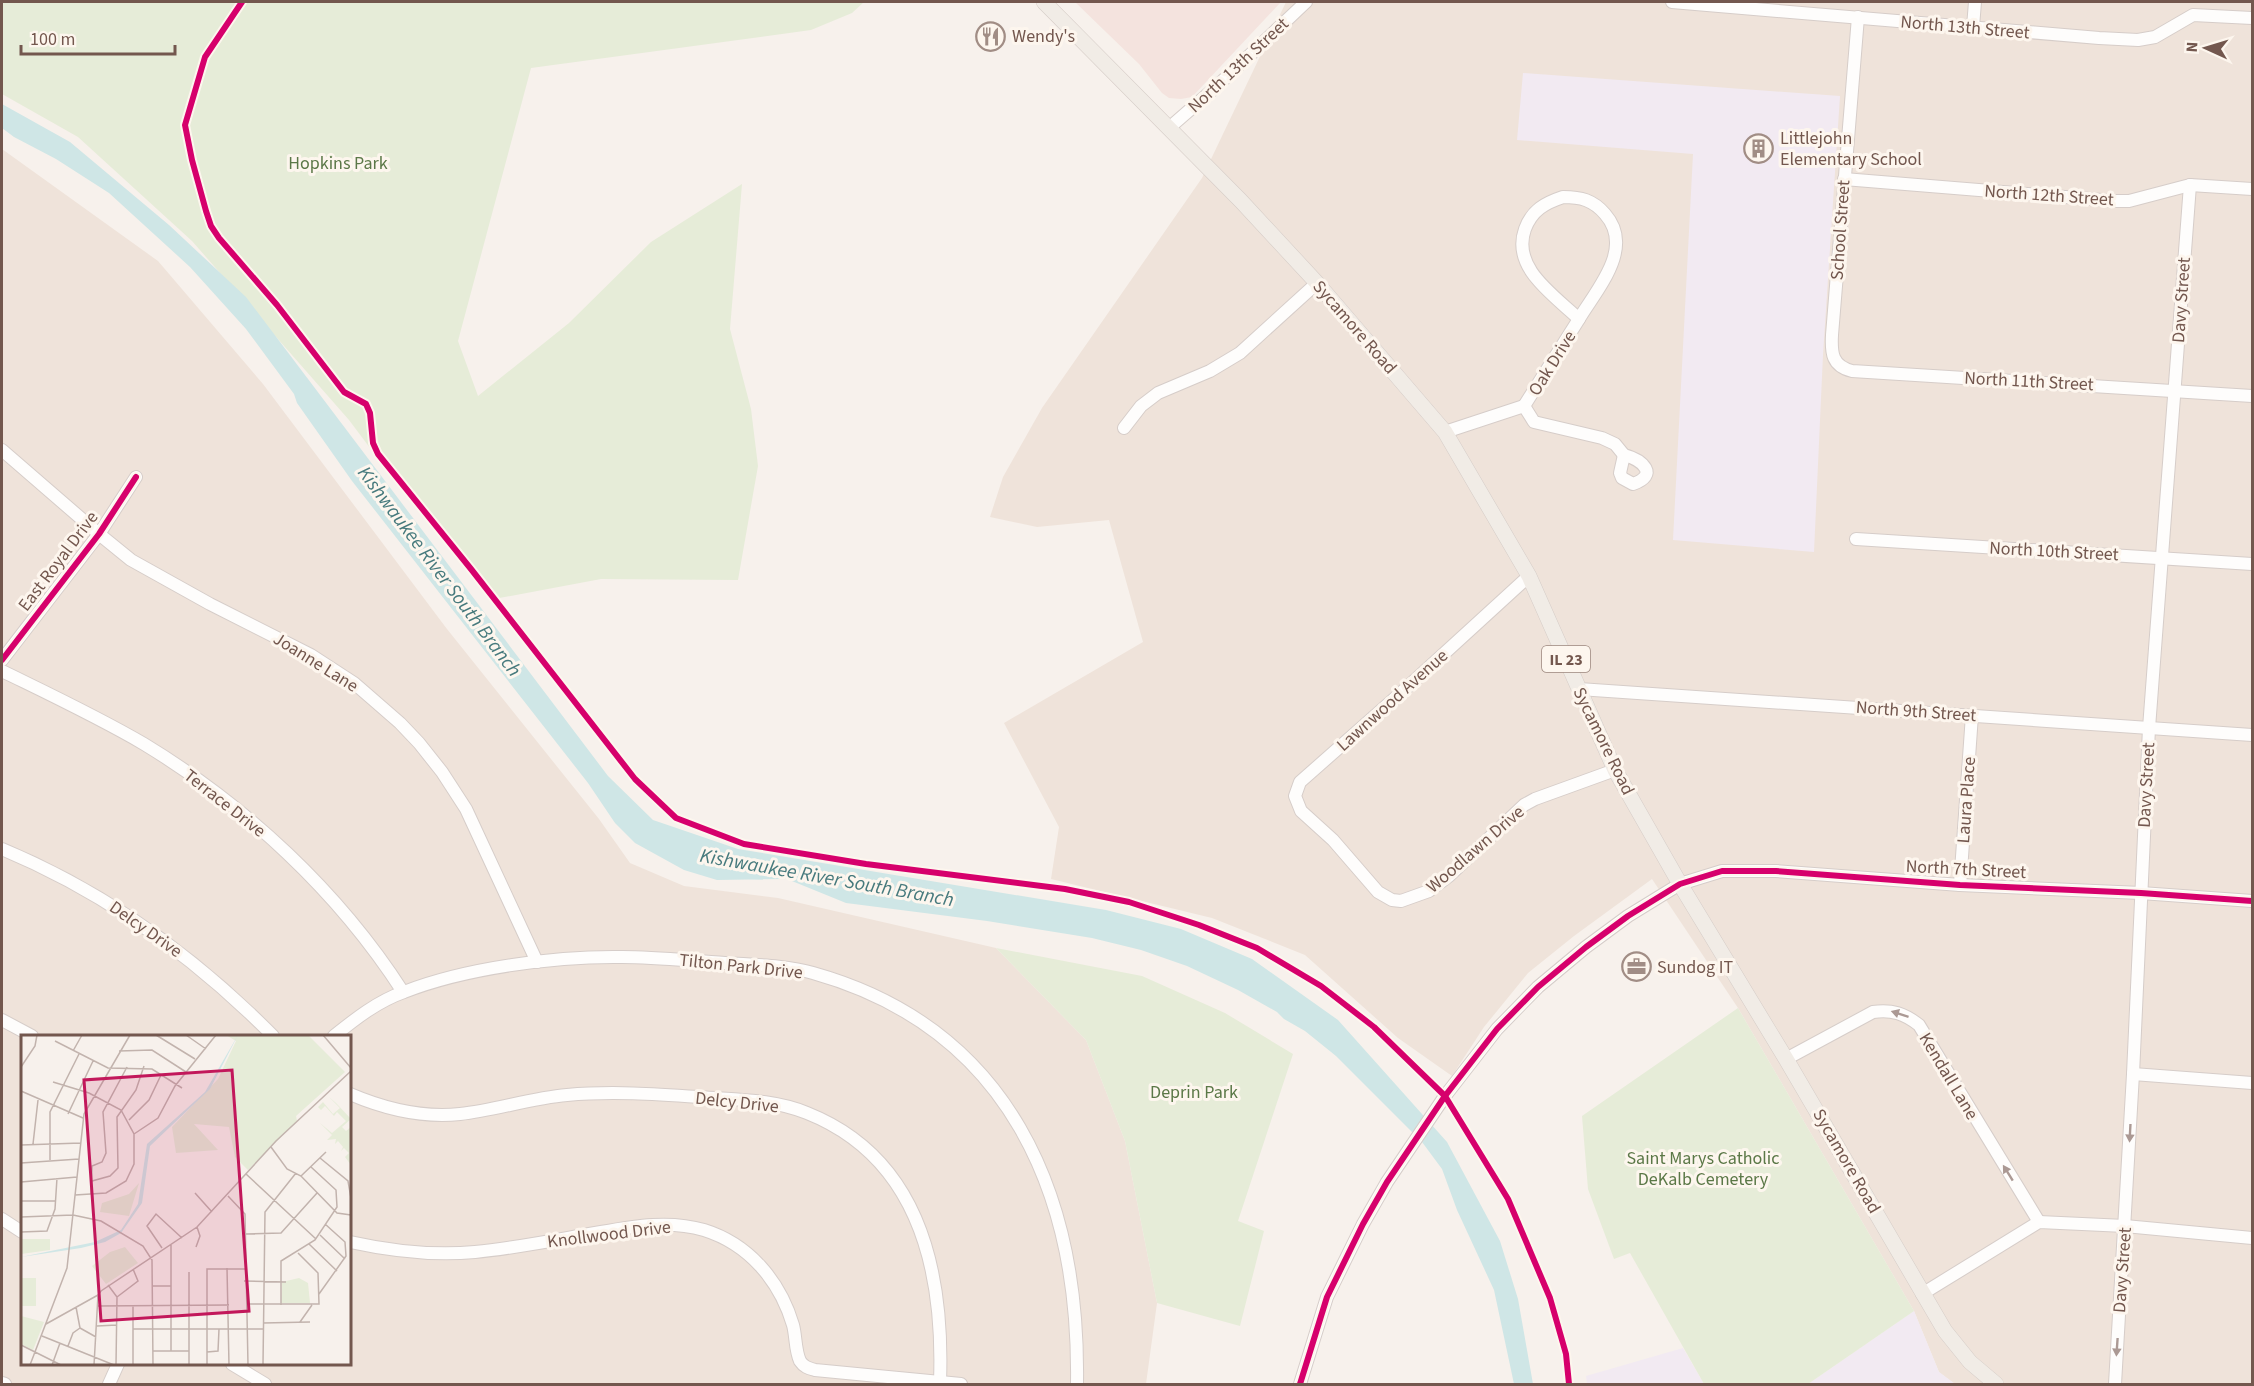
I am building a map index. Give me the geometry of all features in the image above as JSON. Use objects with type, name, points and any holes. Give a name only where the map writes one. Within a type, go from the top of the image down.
[{"type":"main road","name":"Sycamore Road","points":[[1044,2],[1241,201],[1317,283],[1445,432],[1529,576],[1615,770],[1680,884],[1786,1059],[1922,1294],[1960,1351],[1996,1384]]},
{"type":"street","name":"North 13th Street","points":[[1169,128],[1306,2]]},
{"type":"street","name":"North 13th Street","points":[[1672,2],[2138,40],[2155,37],[2193,15]]},
{"type":"street","points":[[1973,27],[1975,2]]},
{"type":"street","points":[[2194,2],[2193,15],[2253,18]]},
{"type":"street","name":"School Street","points":[[1832,335],[1858,17]]},
{"type":"street","name":"North 12th Street","points":[[1844,179],[2114,201],[2141,198],[2190,185],[2253,189]]},
{"type":"street","name":"Davy Street","points":[[2115,1384],[2133,1074],[2149,728],[2190,185]]},
{"type":"street","name":"Oak Drive","points":[[1524,406],[1579,319],[1614,259],[1617,240],[1612,223],[1598,207],[1578,197],[1563,197],[1546,203],[1534,213],[1525,230],[1522,254],[1532,274],[1579,319]]},
{"type":"street","points":[[1124,428],[1141,406],[1158,393],[1210,371],[1240,352],[1317,283]]},
{"type":"street","name":"North 11th Street","points":[[1832,335],[1834,360],[1841,367],[1852,371],[2253,396]]},
{"type":"street","points":[[1445,432],[1524,406],[1534,422],[1602,438],[1615,444],[1624,455]]},
{"type":"street","name":"Joanne Lane","points":[[2,450],[131,560],[210,604],[288,642],[338,671],[373,698],[400,723],[442,772],[466,809],[537,962]]},
{"type":"street","name":"East Royal Drive","points":[[2,660],[99,534],[136,477]]},
{"type":"street","name":"North 10th Street","points":[[1856,539],[2253,564]]},
{"type":"street","name":"Lawnwood Avenue","points":[[1322,831],[1301,811],[1295,801],[1295,790],[1300,782],[1529,576]]},
{"type":"street","name":"Terrace Drive","points":[[2,671],[145,745],[225,799],[286,852],[323,889],[386,965],[403,992]]},
{"type":"street","name":"North 9th Street","points":[[1579,689],[2253,735]]},
{"type":"street","name":"Laura Place","points":[[1960,885],[1972,715]]},
{"type":"street","name":"Woodlawn Drive","points":[[1322,831],[1333,840],[1378,892],[1392,900],[1401,901],[1429,891],[1449,876],[1524,805],[1615,770]]},
{"type":"street","name":"Delcy Drive","points":[[2,849],[42,866],[123,911],[173,946],[206,973],[272,1035]]},
{"type":"street","name":"North 7th Street","points":[[1300,1384],[1327,1298],[1363,1224],[1445,1096],[1501,1023],[1538,987],[1586,946],[1628,916],[1680,884],[1722,871],[1776,871],[1960,885],[2141,893],[2253,901]]},
{"type":"street","name":"Tilton Park Drive","points":[[335,1035],[361,1016],[403,992],[468,974],[575,958],[641,957],[801,970],[844,983],[882,999],[905,1011],[942,1036],[970,1061],[1000,1096],[1026,1137],[1044,1173],[1062,1234],[1076,1321],[1077,1384]]},
{"type":"street","name":"Kendall Lane","points":[[1786,1059],[1874,1012],[1887,1010],[1907,1015],[1919,1025],[2038,1222]]},
{"type":"street","points":[[2,1020],[30,1035]]},
{"type":"street","points":[[2133,1074],[2253,1083]]},
{"type":"street","name":"Delcy Drive","points":[[351,1094],[393,1109],[432,1115],[471,1113],[565,1095],[611,1093],[764,1102],[807,1113],[856,1141],[886,1170],[907,1199],[925,1244],[937,1295],[941,1335],[940,1382]]},
{"type":"street","points":[[2,1219],[21,1231]]},
{"type":"street","points":[[1922,1294],[2038,1222],[2125,1226],[2253,1238]]},
{"type":"street","name":"Knollwood Drive","points":[[351,1242],[412,1253],[455,1254],[487,1251],[645,1225],[668,1224],[692,1227],[729,1241],[747,1252],[769,1275],[787,1307],[794,1328],[798,1357],[806,1367],[815,1370],[961,1384]]},
{"type":"street","points":[[108,1384],[118,1365]]},
{"type":"street","points":[[234,1365],[265,1384]]},
{"type":"shaded area","points":[[1075,2],[1281,2],[1192,97],[1181,99],[1169,98],[1162,93],[1139,64]]},
{"type":"shaded area","points":[[1286,2],[2252,2],[2252,1384],[1955,1384],[1939,1372],[1914,1311],[1738,1008],[1652,879],[1528,973],[1484,1027],[1452,1076],[1398,1038],[1305,955],[1212,918],[1051,879],[1059,827],[1004,723],[1143,642],[1109,520],[1037,527],[990,517],[1003,477],[1042,408],[1202,178]]},
{"type":"shaded area","points":[[1523,73],[1840,96],[1823,355],[1814,552],[1673,540],[1693,154],[1517,140]]},
{"type":"shaded area","points":[[2,149],[158,261],[263,384],[447,629],[599,819],[630,863],[684,886],[778,898],[996,948],[1086,1040],[1125,1141],[1157,1303],[1146,1384],[2,1384]]},
{"type":"shaded area","points":[[1914,1311],[1939,1372],[1955,1384],[1808,1384]]},
{"type":"shaded area","points":[[1683,1348],[1704,1384],[1587,1384],[1586,1376]]},
{"type":"green space","name":"Hopkins Park","points":[[2,2],[864,2],[852,13],[811,30],[531,68],[458,341],[478,396],[569,323],[651,242],[742,184],[730,329],[751,409],[758,466],[738,580],[601,579],[494,599],[349,420],[192,241],[78,137],[2,94]]},
{"type":"green space","name":"Deprin Park","points":[[996,948],[1142,976],[1225,1013],[1293,1054],[1238,1221],[1264,1231],[1240,1326],[1157,1303],[1125,1141],[1086,1040]]},
{"type":"green space","name":"Saint Marys Catholic DeKalb Cemetery","points":[[1738,1008],[1914,1311],[1808,1384],[1704,1384],[1630,1253],[1614,1259],[1588,1189],[1582,1116]]},
{"type":"water","name":"Kishwaukee River South Branch","points":[[2,104],[70,142],[169,225],[246,297],[608,776],[653,820],[738,849],[1106,910],[1181,929],[1252,959],[1338,1020],[1447,1142],[1500,1241],[1518,1299],[1533,1384],[1514,1384],[1494,1290],[1457,1210],[1442,1169],[1422,1142],[1336,1056],[1277,1012],[1238,990],[1187,966],[1141,950],[1092,938],[987,921],[846,903],[787,879],[717,880],[684,870],[635,843],[615,823],[588,783],[352,481],[297,403],[294,394],[246,329],[190,267],[109,193],[2,128]]},
{"type":"cycle path","points":[[242,2],[205,57],[185,125],[192,160],[211,226],[277,305],[344,392],[366,404],[370,413],[373,443],[378,454],[635,779],[676,818],[744,844],[866,864],[1065,889],[1129,902],[1199,925],[1257,948],[1321,986],[1374,1027],[1445,1096],[1508,1199],[1550,1298],[1566,1354],[1569,1384]]},
{"type":"cycle path","points":[[2,660],[99,534],[136,477]]},
{"type":"cycle path","points":[[1300,1384],[1327,1297],[1363,1224],[1387,1182],[1445,1096],[1497,1029],[1538,987],[1628,916],[1680,884],[1722,871],[1776,871],[1960,885],[2141,893],[2252,901]]},
{"type":"place","name":"Wendy's","points":[[991,36]]},
{"type":"place","name":"Littlejohn Elementary School","points":[[1759,148]]},
{"type":"place","name":"Sundog IT","points":[[1636,967]]}]
